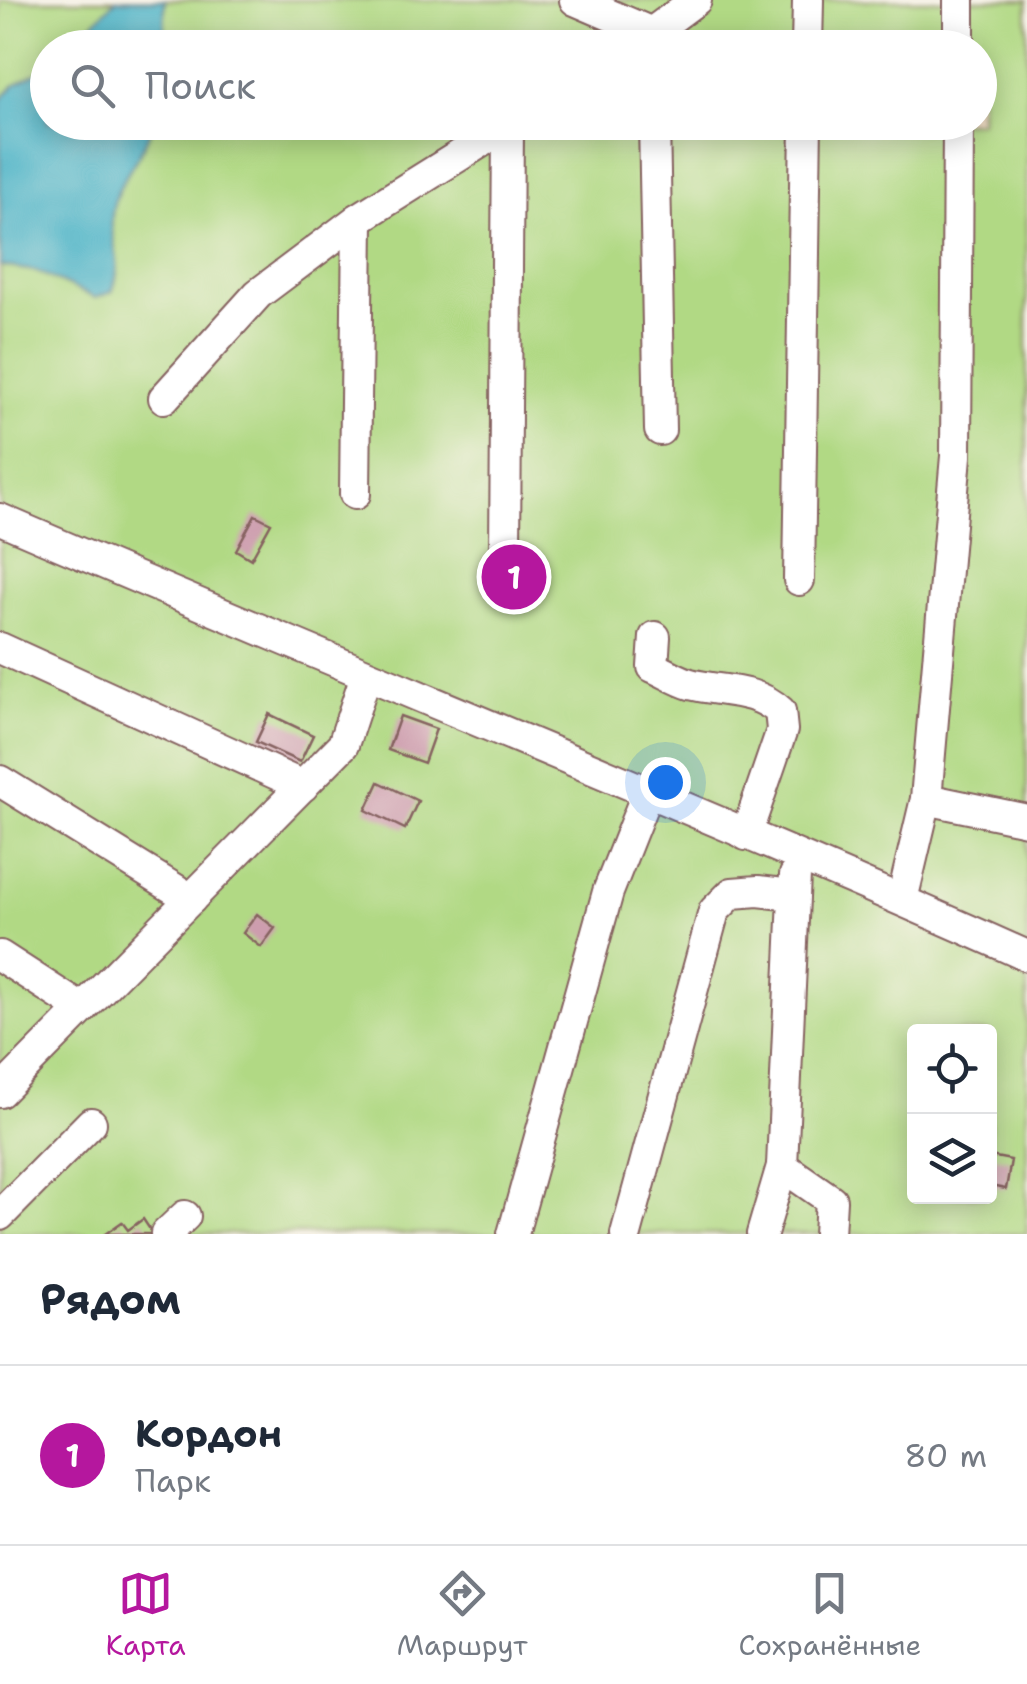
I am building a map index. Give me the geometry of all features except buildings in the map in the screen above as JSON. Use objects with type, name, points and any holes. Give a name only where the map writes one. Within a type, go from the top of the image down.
[{"type":"street","points":[[576,0],[625,30]]},
{"type":"street","points":[[661,30],[696,0]]},
{"type":"street","points":[[807,30],[808,0]]},
{"type":"street","points":[[958,30],[959,0]]},
{"type":"street","points":[[164,398],[258,294],[358,219],[484,140]]},
{"type":"street","points":[[505,553],[510,140]]},
{"type":"street","points":[[654,140],[660,430]]},
{"type":"street","points":[[799,580],[806,140]]},
{"type":"street","points":[[902,900],[926,799],[956,456],[958,140]]},
{"type":"street","points":[[356,494],[358,219]]},
{"type":"street","points":[[0,519],[366,676],[648,790],[1027,956]]},
{"type":"street","points":[[655,637],[653,667],[689,684],[719,687],[768,700],[780,711],[782,730],[746,835]]},
{"type":"street","points":[[0,648],[303,786]]},
{"type":"street","points":[[0,1092],[342,746],[366,676]]},
{"type":"street","points":[[0,781],[191,899]]},
{"type":"street","points":[[513,1234],[608,892],[648,790]]},
{"type":"street","points":[[926,799],[1027,820]]},
{"type":"street","points":[[762,1234],[782,1166],[792,895],[798,858]]},
{"type":"street","points":[[626,1234],[714,911],[732,893],[758,890],[792,895]]},
{"type":"street","points":[[0,956],[82,1009]]},
{"type":"street","points":[[0,1214],[90,1123]]},
{"type":"street","points":[[782,1166],[831,1200],[829,1234]]},
{"type":"green space","points":[[0,0],[1027,0],[1027,1234],[0,1234]]},
{"type":"water","points":[[116,0],[165,0],[164,30],[87,30]]},
{"type":"water","points":[[30,76],[30,140],[146,140],[113,208],[117,269],[112,292],[95,298],[36,271],[0,266],[0,100]]},
{"type":"place","name":"Кордон","points":[[514,577]]}]
